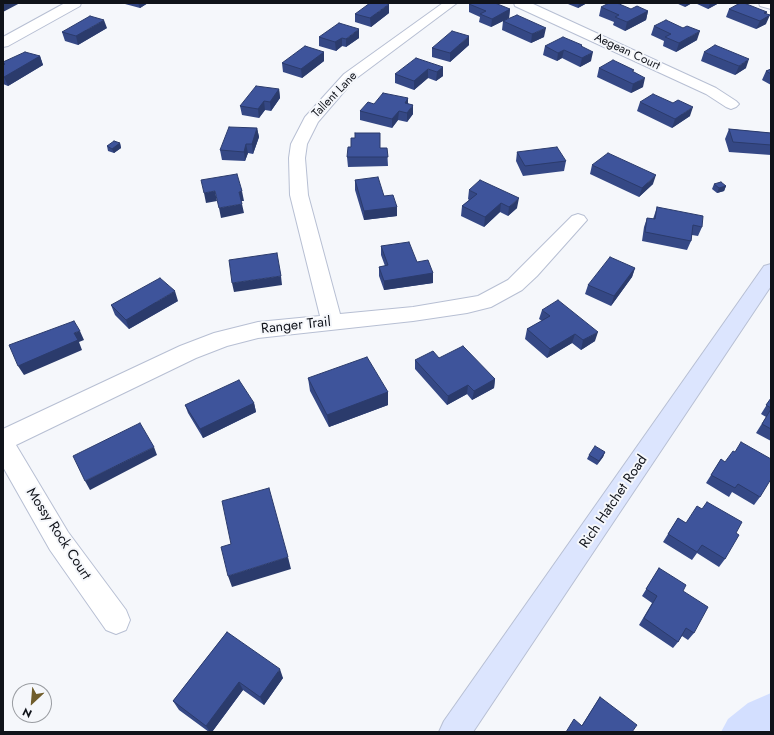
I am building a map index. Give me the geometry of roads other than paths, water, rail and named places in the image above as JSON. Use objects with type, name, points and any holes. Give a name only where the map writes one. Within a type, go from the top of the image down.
[{"type":"street","points":[[3,43],[75,3]]},
{"type":"street","name":"Tallent Lane","points":[[332,323],[299,195],[297,158],[299,144],[311,120],[349,77],[451,3]]},
{"type":"street","name":"Aegean Court","points":[[520,3],[711,91],[731,104]]},
{"type":"street","points":[[765,3],[771,5]]},
{"type":"street","name":"Ranger Trail","points":[[3,440],[188,352],[222,339],[258,330],[413,314],[468,306],[484,302],[515,285],[578,220]]},
{"type":"street","name":"Rich Hatchet Road","points":[[456,732],[771,270]]},
{"type":"street","name":"Mossy Rock Court","points":[[3,445],[59,540],[116,620]]}]
